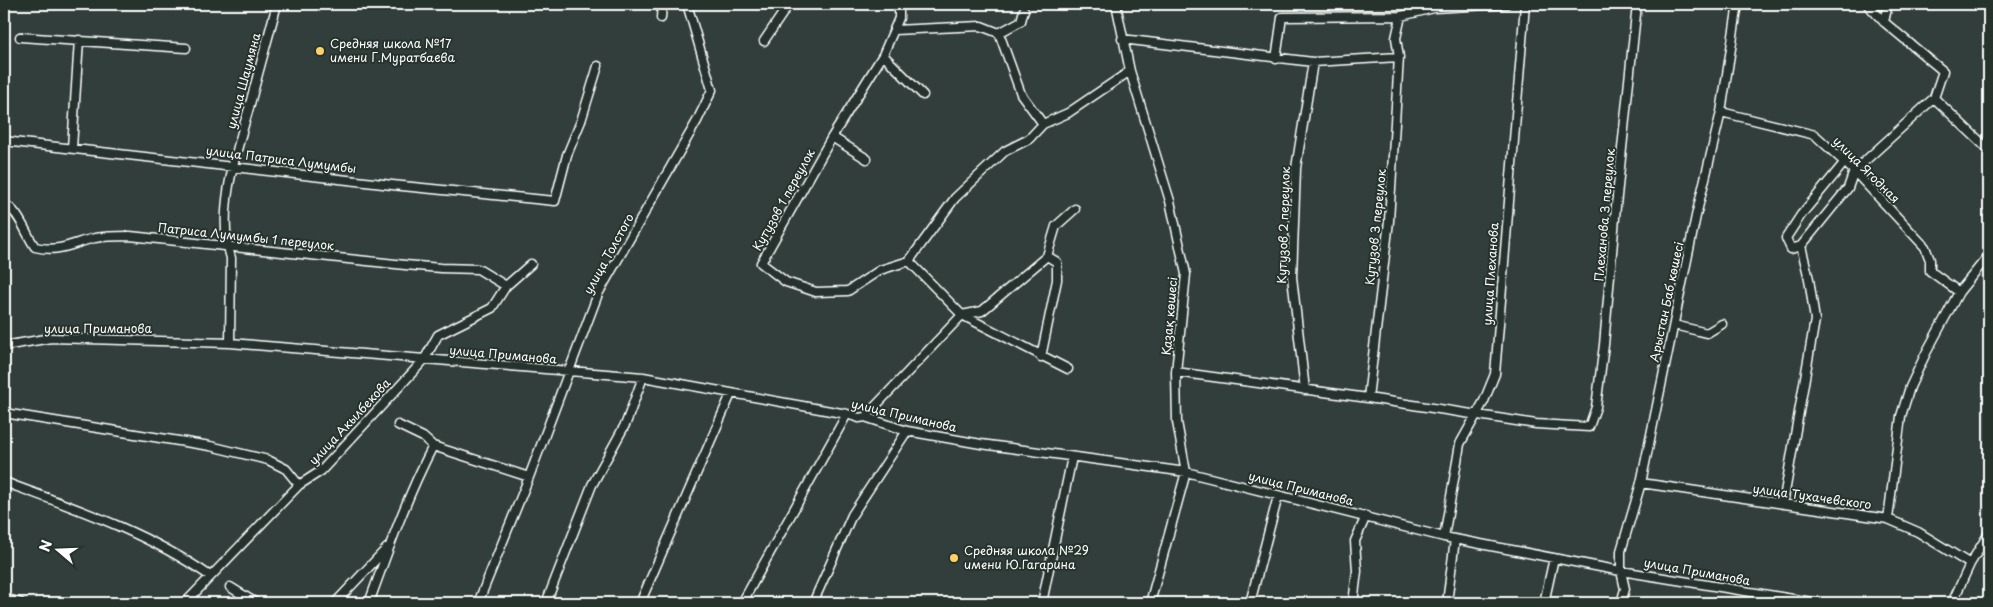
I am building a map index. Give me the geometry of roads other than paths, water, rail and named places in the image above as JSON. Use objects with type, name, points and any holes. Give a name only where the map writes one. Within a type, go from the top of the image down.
[{"type":"street","name":"улица Шаумяна","points":[[230,343],[231,258],[227,246],[226,223],[232,166],[277,4]]},
{"type":"street","points":[[661,18],[662,4]]},
{"type":"street","name":"улица Толстого","points":[[478,603],[529,477],[598,294],[697,121],[712,90],[687,4]]},
{"type":"street","points":[[764,41],[789,4]]},
{"type":"street","name":"Кутузов 1 переулок","points":[[899,4],[899,18],[883,55],[832,137],[761,263],[786,282],[816,292],[824,292],[848,291],[880,270],[909,261]]},
{"type":"street","name":"Қазақ көшесі","points":[[1116,4],[1130,71],[1170,201],[1186,274],[1176,372],[1177,422],[1186,472],[1150,603]]},
{"type":"street","points":[[1276,58],[1282,18],[1400,16],[1434,8],[1506,4]]},
{"type":"street","name":"улица Плеханова","points":[[1444,537],[1460,444],[1484,401],[1495,374],[1525,4]]},
{"type":"street","name":"Плеханова 3 переулок","points":[[1476,414],[1536,424],[1588,427],[1596,407],[1604,345],[1637,4]]},
{"type":"street","name":"Арыстан Баб көшесі","points":[[1621,603],[1626,589],[1621,570],[1621,551],[1641,483],[1696,216],[1721,112],[1738,4]]},
{"type":"street","points":[[1844,163],[1786,238],[1791,249],[1802,246],[1848,188],[1854,171],[1934,98],[1943,71],[1884,22],[1867,4]]},
{"type":"street","points":[[1884,22],[1888,4]]},
{"type":"street","points":[[894,30],[981,26],[999,32],[1021,21],[1024,10]]},
{"type":"street","name":"Кутузов 3 переулок","points":[[1368,398],[1389,221],[1399,57],[1396,38],[1400,16]]},
{"type":"street","points":[[999,32],[1021,94],[1043,124]]},
{"type":"street","points":[[20,38],[79,40],[186,48]]},
{"type":"street","points":[[1122,39],[1314,62],[1399,57]]},
{"type":"street","points":[[72,148],[79,40]]},
{"type":"street","points":[[883,55],[923,95]]},
{"type":"street","name":"Кутузов 2 переулок","points":[[1305,390],[1292,267],[1296,168],[1314,62]]},
{"type":"street","name":"улица Патриса Лумумбы","points":[[4,141],[392,185],[555,201],[567,154],[581,121],[598,66]]},
{"type":"street","points":[[1068,369],[1040,357],[962,315],[909,261],[955,198],[1005,151],[1029,139],[1043,124],[1068,113],[1130,71]]},
{"type":"street","points":[[1934,98],[1989,150]]},
{"type":"street","name":"улица Ягодная","points":[[1721,112],[1815,135],[1854,171],[1925,248],[1930,260],[1930,271],[1959,292]]},
{"type":"street","points":[[832,137],[867,159]]},
{"type":"street","name":"Патриса Лумумбы 1 переулок","points":[[4,205],[9,206],[16,213],[34,247],[46,250],[63,248],[96,238],[130,236],[405,265],[441,268],[478,268],[506,286]]},
{"type":"street","points":[[865,417],[962,315],[982,311],[1047,256],[1056,226],[1075,209]]},
{"type":"street","points":[[1783,504],[1814,320],[1809,279],[1802,246]]},
{"type":"street","points":[[1888,519],[1901,416],[1910,387],[1959,292],[1989,255]]},
{"type":"street","points":[[1040,357],[1057,280],[1057,262],[1047,256]]},
{"type":"street","name":"улица Акылбекова","points":[[185,603],[300,485],[321,472],[424,360],[438,335],[492,308],[506,286],[531,264]]},
{"type":"street","points":[[1674,325],[1707,333],[1722,324]]},
{"type":"street","name":"улица Приманова","points":[[4,346],[51,338],[230,343],[643,377],[847,414],[859,418],[865,417],[907,431],[1072,457],[1186,472],[1444,537],[1788,601],[1818,603]]},
{"type":"street","points":[[1176,372],[1476,414]]},
{"type":"street","points":[[546,603],[592,485],[626,423],[643,377]]},
{"type":"street","points":[[640,603],[731,394]]},
{"type":"street","points":[[4,413],[210,446],[268,460],[286,469],[300,485]]},
{"type":"street","points":[[742,603],[847,414]]},
{"type":"street","points":[[398,425],[422,437],[433,446],[529,477]]},
{"type":"street","points":[[813,603],[852,515],[907,431]]},
{"type":"street","points":[[368,603],[390,545],[433,446]]},
{"type":"street","points":[[1042,603],[1072,457]]},
{"type":"street","points":[[4,482],[81,510],[149,541],[183,557],[210,576]]},
{"type":"street","name":"улица Тухачевского","points":[[1641,483],[1888,519],[1918,532],[1970,564]]},
{"type":"street","points":[[1250,603],[1278,496]]},
{"type":"street","points":[[1353,603],[1356,571],[1355,541],[1366,516]]},
{"type":"street","points":[[1952,603],[1970,564],[1989,533]]},
{"type":"street","points":[[1447,603],[1455,539]]},
{"type":"street","points":[[335,603],[390,545]]},
{"type":"street","points":[[1544,603],[1554,558]]},
{"type":"street","points":[[360,577],[377,582]]},
{"type":"street","points":[[230,587],[256,603]]},
{"type":"street","points":[[4,598],[21,603]]},
{"type":"place","name":"Средняя школа №17 имени Г.Муратбаева","points":[[320,51]]},
{"type":"place","name":"Средняя школа №29 имени Ю.Гагарина","points":[[954,558]]}]
